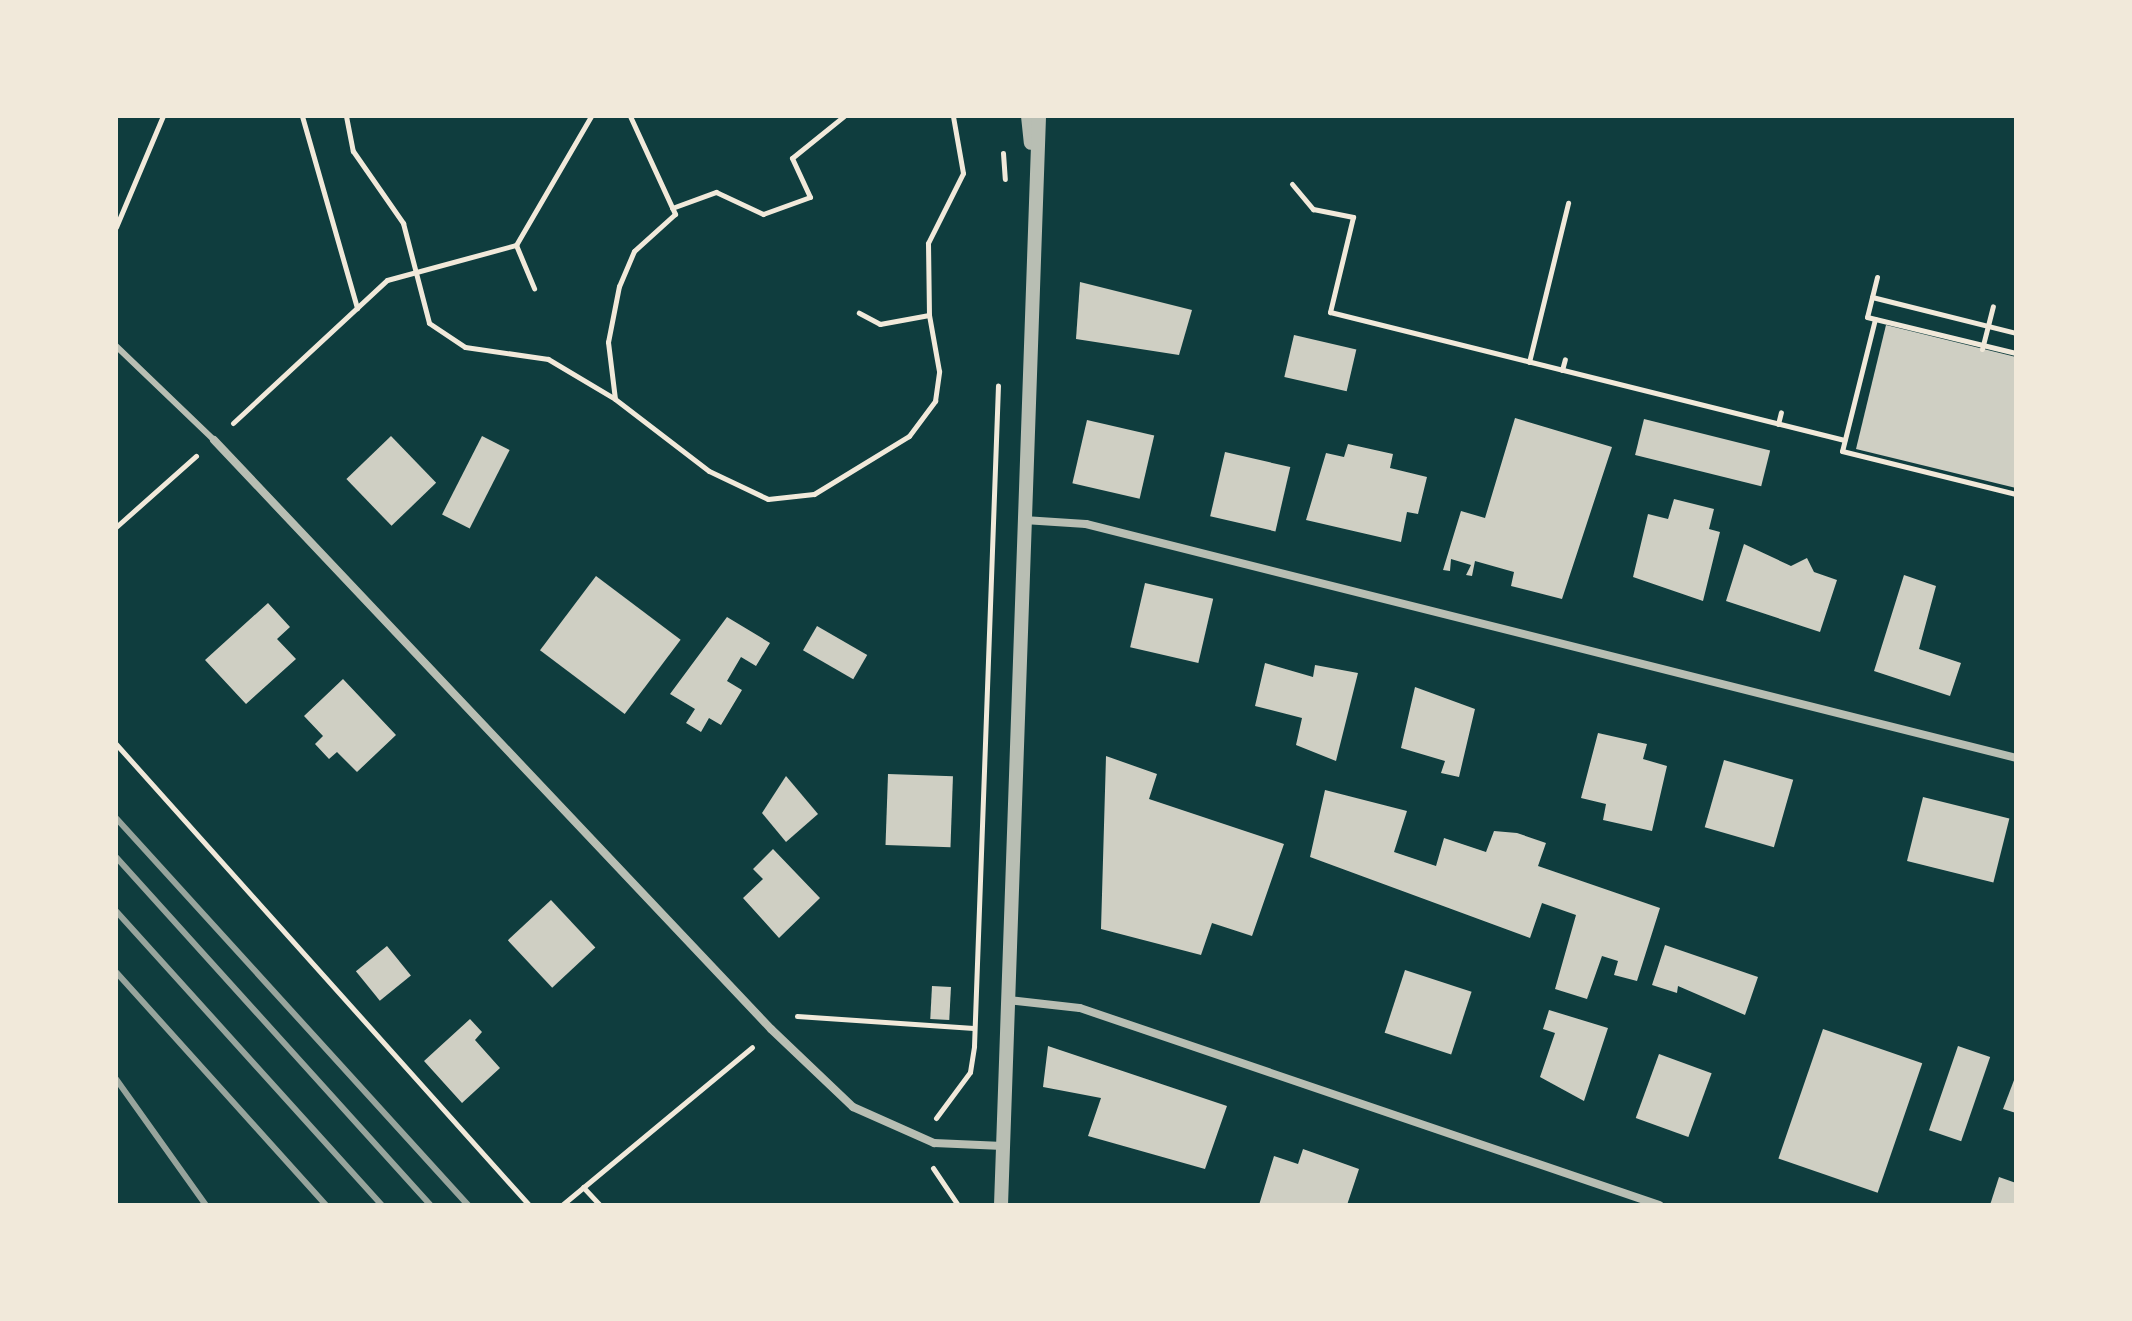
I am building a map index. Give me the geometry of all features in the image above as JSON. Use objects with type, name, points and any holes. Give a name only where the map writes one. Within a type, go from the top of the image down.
[{"type":"street","points":[[1028,116],[1035,179]]},
{"type":"street","points":[[1001,1205],[1039,116]]},
{"type":"street","points":[[214,440],[771,1029],[862,1114],[934,1143],[1003,1146]]},
{"type":"street","points":[[1024,520],[1086,524],[2016,758]]},
{"type":"street","points":[[1008,1000],[1080,1008],[1659,1205]]},
{"type":"lane","points":[[116,346],[214,440]]},
{"type":"path","points":[[116,227],[163,116]]},
{"type":"path","points":[[302,116],[357,308]]},
{"type":"path","points":[[346,116],[353,151],[403,223],[429,323],[445,338],[548,359],[615,399],[709,471],[768,499],[814,494],[861,471],[926,419],[939,371],[929,315],[928,243],[963,173],[953,116]]},
{"type":"path","points":[[116,527],[387,280],[516,245],[591,116]]},
{"type":"path","points":[[630,116],[672,208]]},
{"type":"path","points":[[615,399],[608,342],[619,286],[634,251],[672,208],[716,192],[763,214],[810,197],[792,158],[844,116]]},
{"type":"path","points":[[1292,184],[1313,209],[1353,217],[1344,272],[1330,312],[1844,440]]},
{"type":"path","points":[[1529,362],[1531,342],[1568,203]]},
{"type":"path","points":[[516,245],[534,288]]},
{"type":"path","points":[[1877,277],[1867,317],[2016,353]]},
{"type":"path","points":[[1872,297],[2016,333]]},
{"type":"path","points":[[1983,347],[1993,306]]},
{"type":"path","points":[[859,313],[880,324],[929,315]]},
{"type":"path","points":[[1875,319],[1842,451],[2016,494]]},
{"type":"path","points":[[1562,370],[1565,359]]},
{"type":"path","points":[[1778,424],[1781,412]]},
{"type":"path","points":[[935,1126],[970,1072],[974,1028],[993,437]]},
{"type":"path","points":[[116,744],[529,1205]]},
{"type":"path","points":[[785,1015],[974,1028]]},
{"type":"path","points":[[562,1205],[681,1112],[771,1029]]},
{"type":"path","points":[[934,1161],[936,1178],[958,1205]]},
{"type":"path","points":[[583,1187],[600,1205]]},
{"type":"building","points":[[1080,282],[1192,310],[1179,355],[1076,339]]},
{"type":"building","points":[[1886,325],[2016,357],[2016,488],[1856,449]]},
{"type":"building","points":[[1294,335],[1356,349],[1347,391],[1284,377]]},
{"type":"building","points":[[1515,418],[1612,447],[1562,599],[1511,586],[1514,572],[1475,561],[1472,576],[1466,575],[1471,565],[1451,559],[1450,571],[1443,570],[1461,511],[1485,518]]},
{"type":"building","points":[[1644,419],[1770,450],[1761,486],[1635,455]]},
{"type":"building","points":[[1087,420],[1154,436],[1140,499],[1072,483]]},
{"type":"building","points":[[391,436],[436,483],[392,526],[346,479]]},
{"type":"building","points":[[482,436],[510,450],[470,528],[442,514]]},
{"type":"building","points":[[1348,444],[1393,454],[1390,468],[1427,477],[1418,514],[1407,512],[1401,542],[1306,520],[1326,453],[1344,457]]},
{"type":"building","points":[[1225,452],[1290,467],[1275,531],[1210,516]]},
{"type":"building","points":[[1674,499],[1714,509],[1709,529],[1720,532],[1703,601],[1633,577],[1648,514],[1668,519]]},
{"type":"building","points":[[1744,544],[1791,566],[1807,558],[1814,572],[1837,580],[1820,632],[1726,601]]},
{"type":"building","points":[[1904,575],[1936,586],[1919,649],[1961,663],[1950,696],[1874,671]]},
{"type":"building","points":[[596,576],[681,640],[625,714],[540,650]]},
{"type":"building","points":[[1145,583],[1213,599],[1198,663],[1130,647]]},
{"type":"building","points":[[268,603],[290,627],[277,639],[296,659],[246,704],[205,660]]},
{"type":"building","points":[[727,617],[770,643],[756,666],[741,657],[727,681],[742,690],[721,725],[709,718],[701,732],[686,723],[695,709],[670,694]]},
{"type":"building","points":[[817,626],[867,655],[853,679],[803,650]]},
{"type":"building","points":[[1265,663],[1313,677],[1315,665],[1358,673],[1336,761],[1296,745],[1302,718],[1255,706]]},
{"type":"building","points":[[343,679],[396,735],[357,772],[337,752],[329,759],[315,744],[323,736],[304,716]]},
{"type":"building","points":[[1415,687],[1475,709],[1459,777],[1441,773],[1445,761],[1401,748]]},
{"type":"building","points":[[1598,733],[1647,744],[1643,759],[1667,766],[1652,831],[1603,820],[1606,804],[1581,798]]},
{"type":"building","points":[[1106,756],[1157,774],[1149,799],[1284,844],[1252,936],[1212,923],[1201,955],[1101,929]]},
{"type":"building","points":[[1724,760],[1793,780],[1774,847],[1705,827]]},
{"type":"building","points":[[888,774],[953,776],[950,847],[886,845]]},
{"type":"building","points":[[786,776],[818,814],[786,842],[762,813]]},
{"type":"building","points":[[1325,790],[1407,811],[1394,852],[1436,866],[1444,838],[1486,852],[1494,831],[1517,833],[1546,843],[1538,866],[1660,908],[1637,981],[1614,975],[1618,961],[1602,956],[1587,999],[1555,989],[1576,915],[1542,903],[1530,938],[1310,857]]},
{"type":"building","points":[[1923,797],[2009,819],[1993,883],[1907,861]]},
{"type":"building","points":[[773,849],[820,898],[779,938],[743,898],[763,879],[753,869]]},
{"type":"building","points":[[551,900],[595,948],[552,988],[508,940]]},
{"type":"building","points":[[1665,945],[1758,977],[1745,1015],[1678,986],[1677,993],[1652,985]]},
{"type":"building","points":[[387,946],[411,976],[380,1001],[356,971]]},
{"type":"building","points":[[1405,970],[1472,992],[1451,1054],[1385,1033]]},
{"type":"building","points":[[932,986],[951,987],[949,1020],[930,1019]]},
{"type":"building","points":[[1549,1010],[1608,1028],[1584,1101],[1540,1077],[1555,1033],[1543,1029]]},
{"type":"building","points":[[470,1019],[482,1032],[475,1040],[500,1068],[462,1103],[424,1061]]},
{"type":"building","points":[[1823,1029],[1922,1063],[1878,1193],[1778,1159]]},
{"type":"building","points":[[1048,1046],[1227,1106],[1205,1169],[1088,1136],[1101,1098],[1043,1087]]},
{"type":"building","points":[[1958,1046],[1990,1057],[1961,1141],[1929,1130]]},
{"type":"building","points":[[1659,1054],[1712,1073],[1688,1137],[1636,1118]]},
{"type":"building","points":[[2016,1075],[2016,1113],[2003,1109]]},
{"type":"building","points":[[1303,1149],[1359,1169],[1347,1205],[1259,1205],[1274,1156],[1298,1164]]},
{"type":"building","points":[[1999,1177],[2016,1183],[2016,1205],[1990,1205]]},
{"type":"railway","points":[[116,818],[468,1205]]},
{"type":"railway","points":[[116,857],[430,1205]]},
{"type":"railway","points":[[116,911],[382,1205]]},
{"type":"railway","points":[[116,972],[326,1205]]},
{"type":"railway","points":[[116,1079],[206,1205]]}]
